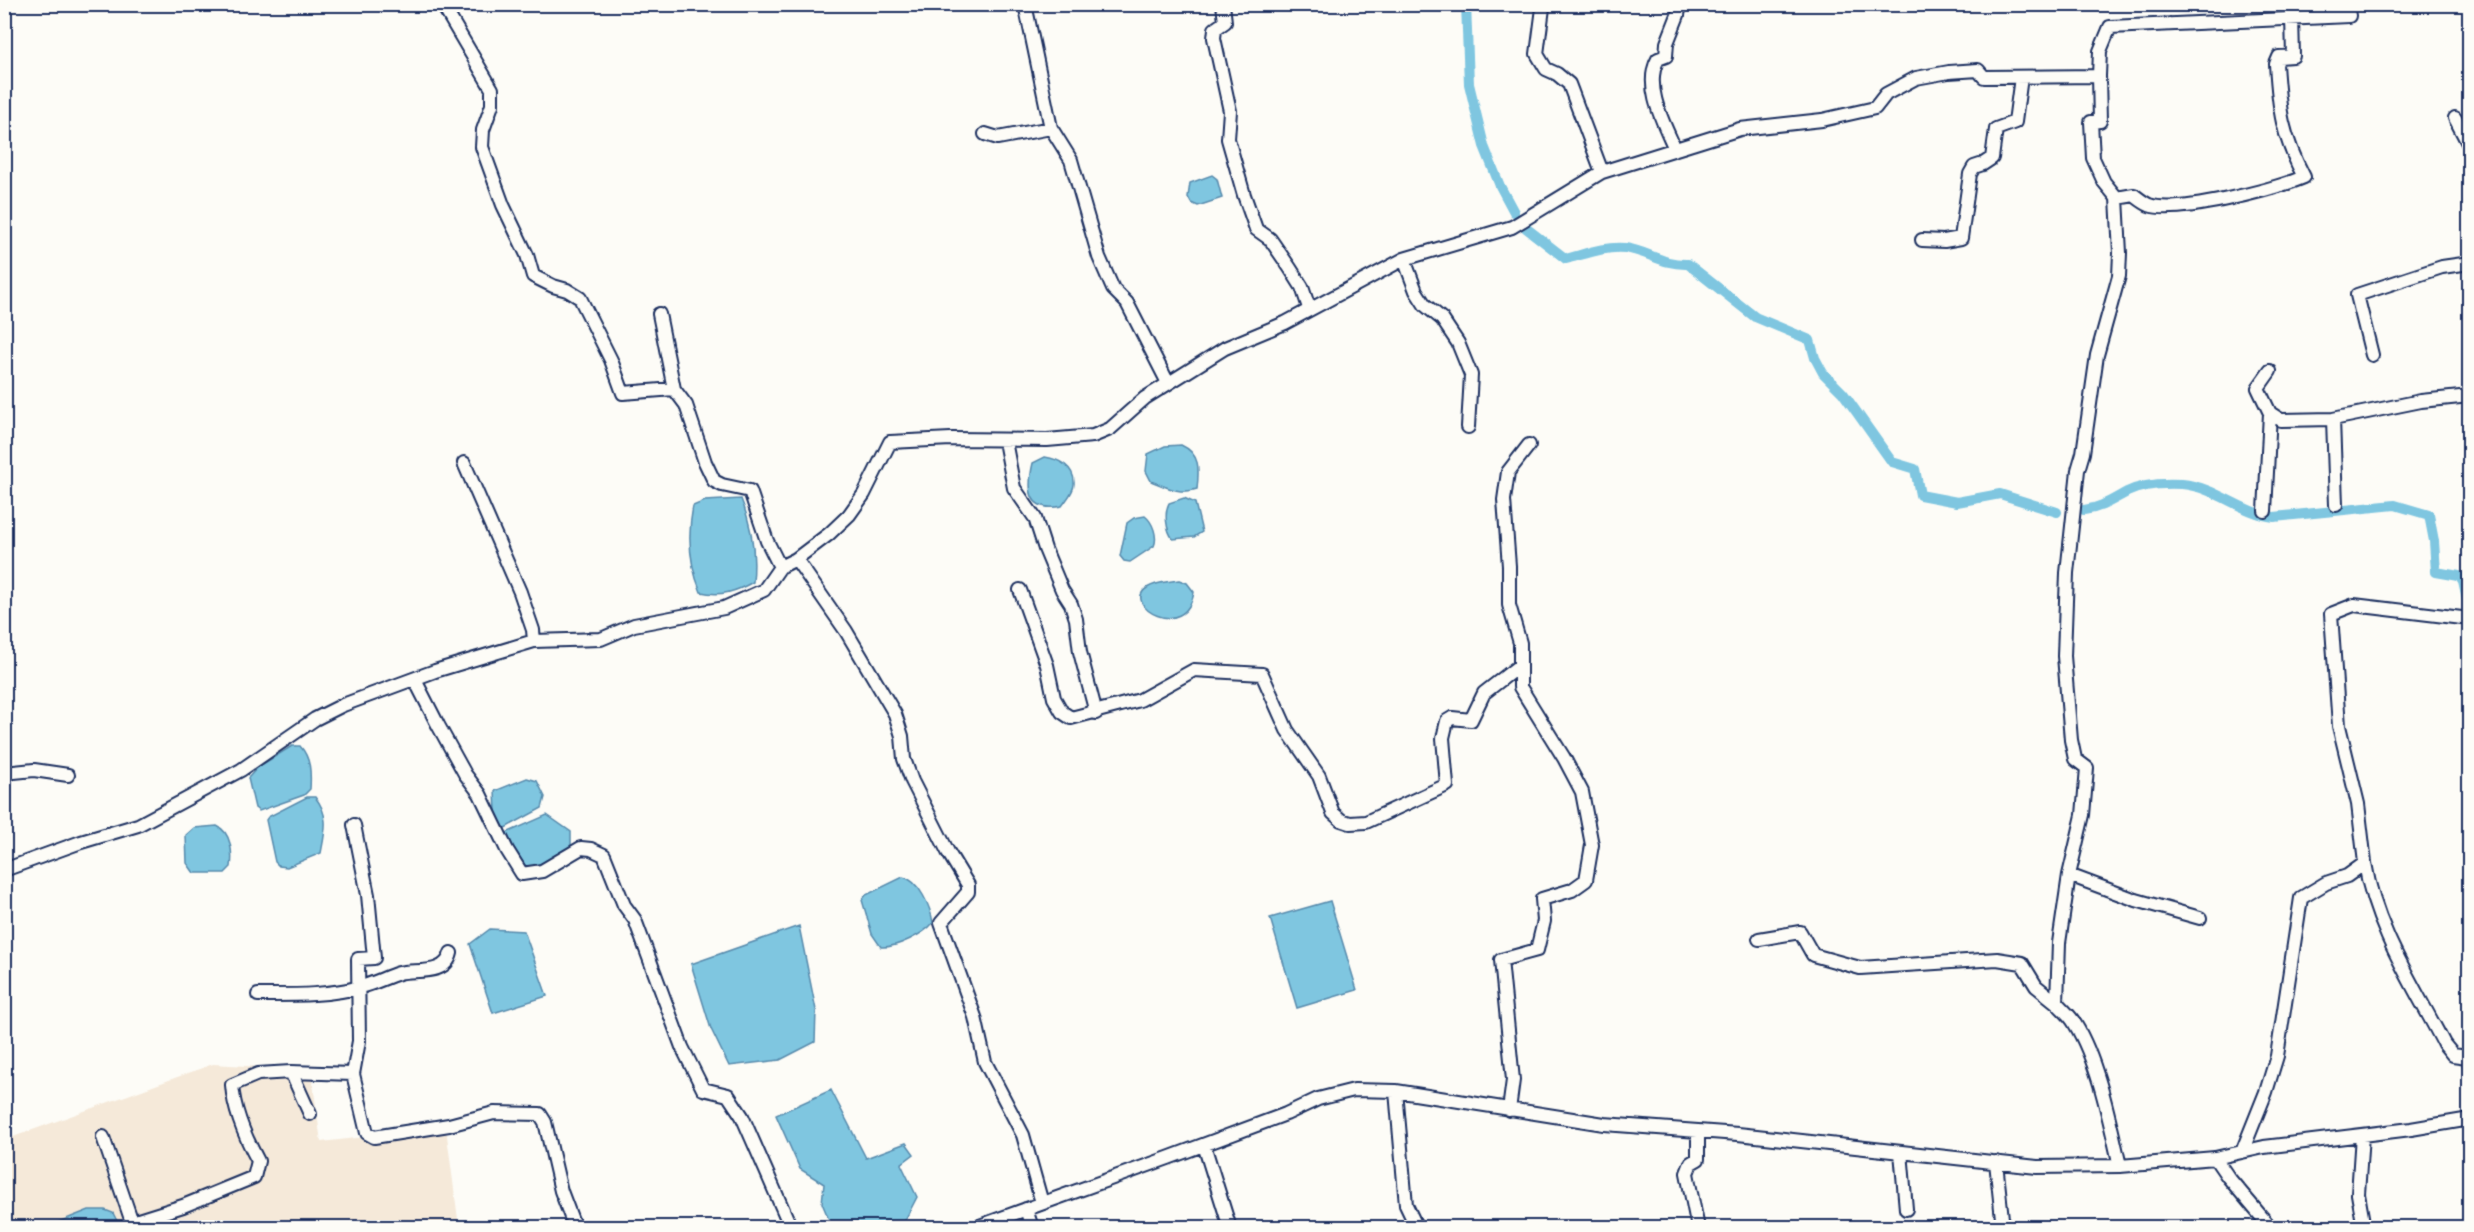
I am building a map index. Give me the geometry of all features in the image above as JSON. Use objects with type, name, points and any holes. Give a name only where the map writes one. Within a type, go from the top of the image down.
[{"type":"street","points":[[441,4],[492,89],[492,105],[483,130],[482,147],[503,205],[527,255],[532,276],[567,290],[580,298],[612,360],[623,393],[674,389]]},
{"type":"street","points":[[1025,4],[1052,128],[1071,159],[1099,257],[1113,289],[1127,303],[1168,383]]},
{"type":"street","points":[[1223,4],[1225,21],[1215,28],[1214,38],[1230,111],[1228,139],[1256,229],[1270,239],[1290,268],[1302,286],[1309,308]]},
{"type":"street","points":[[1541,4],[1543,8],[1537,54],[1546,69],[1557,74],[1569,84],[1602,172]]},
{"type":"street","points":[[1675,149],[1654,93],[1654,66],[1658,59],[1666,56],[1667,44],[1680,4]]},
{"type":"street","points":[[2057,1003],[2060,943],[2069,875],[2081,826],[2087,768],[2075,759],[2071,740],[2064,656],[2067,573],[2078,470],[2083,453],[2097,355],[2119,276],[2117,198],[2104,182],[2093,158],[2091,122],[2100,121],[2100,51],[2110,27],[2349,16],[2347,4]]},
{"type":"street","points":[[2117,198],[2134,195],[2149,205],[2175,208],[2250,194],[2304,177],[2292,153],[2279,103],[2276,64],[2279,57],[2293,56],[2292,17]]},
{"type":"street","points":[[4,870],[81,842],[138,825],[241,770],[315,719],[343,705],[435,671],[534,641],[601,639],[634,625],[724,608],[764,590],[780,567],[796,559],[829,534],[849,515],[864,494],[890,442],[951,439],[1056,440],[1093,436],[1110,429],[1145,398],[1225,348],[1285,323],[1309,308],[1404,259],[1512,226],[1602,172],[1740,129],[1822,120],[1875,108],[1886,94],[1916,78],[1978,70],[1983,77],[2099,76]]},
{"type":"street","points":[[1922,240],[1944,241],[1961,238],[1970,174],[1974,167],[1992,158],[1996,129],[2015,122],[2021,77]]},
{"type":"street","points":[[2456,118],[2469,147]]},
{"type":"street","points":[[985,135],[999,138],[1052,128]]},
{"type":"street","points":[[1404,259],[1416,291],[1425,305],[1442,319],[1458,343],[1471,375],[1468,427]]},
{"type":"street","points":[[2372,355],[2357,295],[2442,267],[2469,263]]},
{"type":"street","points":[[659,314],[674,389],[686,405],[705,462],[714,481],[750,491],[767,541],[780,567]]},
{"type":"street","points":[[2265,511],[2270,413],[2258,388],[2270,371]]},
{"type":"street","points":[[2270,413],[2281,420],[2332,419],[2421,401],[2469,396]]},
{"type":"street","points":[[2332,419],[2336,505]]},
{"type":"street","points":[[1005,441],[1014,488],[1035,518],[1038,532],[1074,611],[1080,651],[1096,712]]},
{"type":"street","points":[[1509,1110],[1513,1080],[1501,960],[1537,950],[1544,921],[1542,899],[1572,890],[1586,880],[1592,846],[1582,792],[1520,687],[1520,643],[1509,605],[1509,566],[1504,500],[1508,472],[1529,445]]},
{"type":"street","points":[[464,463],[520,592],[533,630],[534,641]]},
{"type":"street","points":[[796,559],[846,631],[895,714],[902,736],[904,759],[912,781],[948,852],[969,885],[968,892],[941,923],[975,1017],[985,1062],[1023,1135],[1042,1203]]},
{"type":"street","points":[[1020,590],[1044,656],[1054,698],[1062,712],[1071,718],[1149,696],[1194,670],[1262,674],[1287,730],[1319,776],[1333,813],[1350,823],[1366,822],[1447,785],[1443,738],[1447,721],[1452,718],[1471,720],[1484,693],[1520,665]]},
{"type":"street","points":[[2469,619],[2354,605],[2331,614],[2339,726],[2358,804],[2369,891],[2391,944],[2444,1044],[2453,1055],[2467,1057],[2469,1064]]},
{"type":"street","points":[[415,680],[465,774],[480,794],[507,850],[522,874],[542,870],[581,848],[591,849],[604,855],[624,905],[635,920],[682,1047],[703,1089],[728,1095],[742,1116],[792,1227]]},
{"type":"street","points":[[4,773],[34,770],[68,774]]},
{"type":"street","points":[[354,825],[368,895],[374,958],[358,959],[359,1041],[353,1074],[357,1081],[367,1132],[374,1137],[449,1125],[494,1113],[540,1114],[561,1191],[575,1227]]},
{"type":"street","points":[[2242,1152],[2266,1092],[2277,1056],[2301,898],[2326,883],[2347,876],[2365,863]]},
{"type":"street","points":[[2069,875],[2136,900],[2200,918]]},
{"type":"street","points":[[1759,939],[1800,932],[1813,955],[1860,968],[1997,958],[2022,963],[2036,986],[2057,1003],[2075,1024],[2103,1093],[2120,1166]]},
{"type":"street","points":[[258,995],[298,995],[358,988],[400,973],[441,967],[450,958],[451,953]]},
{"type":"street","points":[[103,1137],[133,1225],[254,1177],[258,1161],[244,1136],[233,1098],[232,1084],[258,1074],[291,1072],[353,1074]]},
{"type":"street","points":[[291,1072],[310,1114]]},
{"type":"street","points":[[974,1227],[1204,1145],[1286,1114],[1318,1099],[1354,1090],[1396,1091],[1604,1124],[1698,1131],[2037,1167],[2120,1166],[2215,1158],[2242,1152],[2469,1119]]},
{"type":"street","points":[[1396,1091],[1406,1205],[1417,1227]]},
{"type":"street","points":[[1698,1131],[1698,1159],[1691,1162],[1687,1173],[1698,1227]]},
{"type":"street","points":[[2362,1135],[2358,1194],[2364,1227]]},
{"type":"street","points":[[1204,1145],[1230,1227]]},
{"type":"street","points":[[1901,1152],[1906,1209]]},
{"type":"street","points":[[2215,1158],[2228,1177],[2271,1227]]},
{"type":"street","points":[[1996,1162],[2003,1227]]},
{"type":"street","points":[[1026,1209],[1032,1227]]},
{"type":"shaded area","points":[[213,1064],[311,1070],[321,1142],[446,1128],[459,1227],[5,1228],[5,1140]]},
{"type":"water","points":[[1212,175],[1217,179],[1222,198],[1198,206],[1191,203],[1188,197],[1190,183]]},
{"type":"water","points":[[1181,445],[1192,453],[1197,463],[1197,489],[1191,491],[1179,491],[1151,481],[1146,471],[1148,454],[1165,446]]},
{"type":"water","points":[[1045,457],[1061,462],[1074,478],[1074,487],[1062,506],[1042,506],[1032,497],[1030,482],[1033,463]]},
{"type":"water","points":[[1184,498],[1195,503],[1202,532],[1194,537],[1173,539],[1167,526],[1167,507],[1169,503]]},
{"type":"water","points":[[741,499],[752,539],[753,582],[728,592],[715,594],[701,592],[690,550],[693,506],[705,501]]},
{"type":"water","points":[[1145,516],[1154,530],[1154,546],[1130,562],[1124,561],[1120,556],[1127,523],[1134,518]]},
{"type":"water","points":[[1179,580],[1187,583],[1194,592],[1188,607],[1179,615],[1168,618],[1157,616],[1142,603],[1141,595],[1147,588],[1158,583]]},
{"type":"water","points":[[292,746],[300,746],[304,751],[310,772],[310,789],[304,795],[259,811],[255,808],[248,778],[258,767]]},
{"type":"water","points":[[527,778],[537,781],[545,797],[542,808],[505,828],[497,816],[495,791]]},
{"type":"water","points":[[307,797],[315,797],[325,817],[321,853],[287,867],[279,866],[275,862],[266,820]]},
{"type":"water","points":[[547,815],[571,832],[571,849],[550,864],[526,867],[504,834]]},
{"type":"water","points":[[217,826],[228,838],[232,856],[231,867],[225,873],[194,873],[187,863],[186,835],[194,828]]},
{"type":"water","points":[[903,877],[909,879],[919,889],[930,910],[933,923],[909,940],[881,947],[872,934],[862,900],[866,895]]},
{"type":"water","points":[[1330,901],[1357,990],[1297,1008],[1270,918]]},
{"type":"water","points":[[799,926],[816,1010],[815,1042],[780,1060],[729,1066],[711,1029],[691,964]]},
{"type":"water","points":[[490,929],[524,931],[547,996],[493,1013],[470,944]]},
{"type":"water","points":[[831,1090],[866,1158],[906,1143],[914,1154],[901,1164],[917,1197],[903,1224],[895,1227],[832,1227],[822,1203],[824,1184],[800,1169],[776,1115]]},
{"type":"water","points":[[89,1210],[105,1210],[113,1213],[120,1227],[46,1227]]},
{"type":"waterway","points":[[1466,4],[1469,84],[1484,146],[1500,186],[1514,212]]},
{"type":"waterway","points":[[1526,228],[1566,259],[1603,249],[1625,248],[1662,260],[1688,264],[1755,317],[1810,340],[1815,358],[1823,373],[1843,393],[1892,462],[1915,469],[1920,495],[1957,502],[2000,494],[2057,512]]},
{"type":"waterway","points":[[2084,510],[2101,506],[2140,487],[2168,484],[2194,486],[2250,511],[2274,517],[2395,505],[2429,515],[2436,572],[2459,576],[2463,582],[2470,613]]}]
